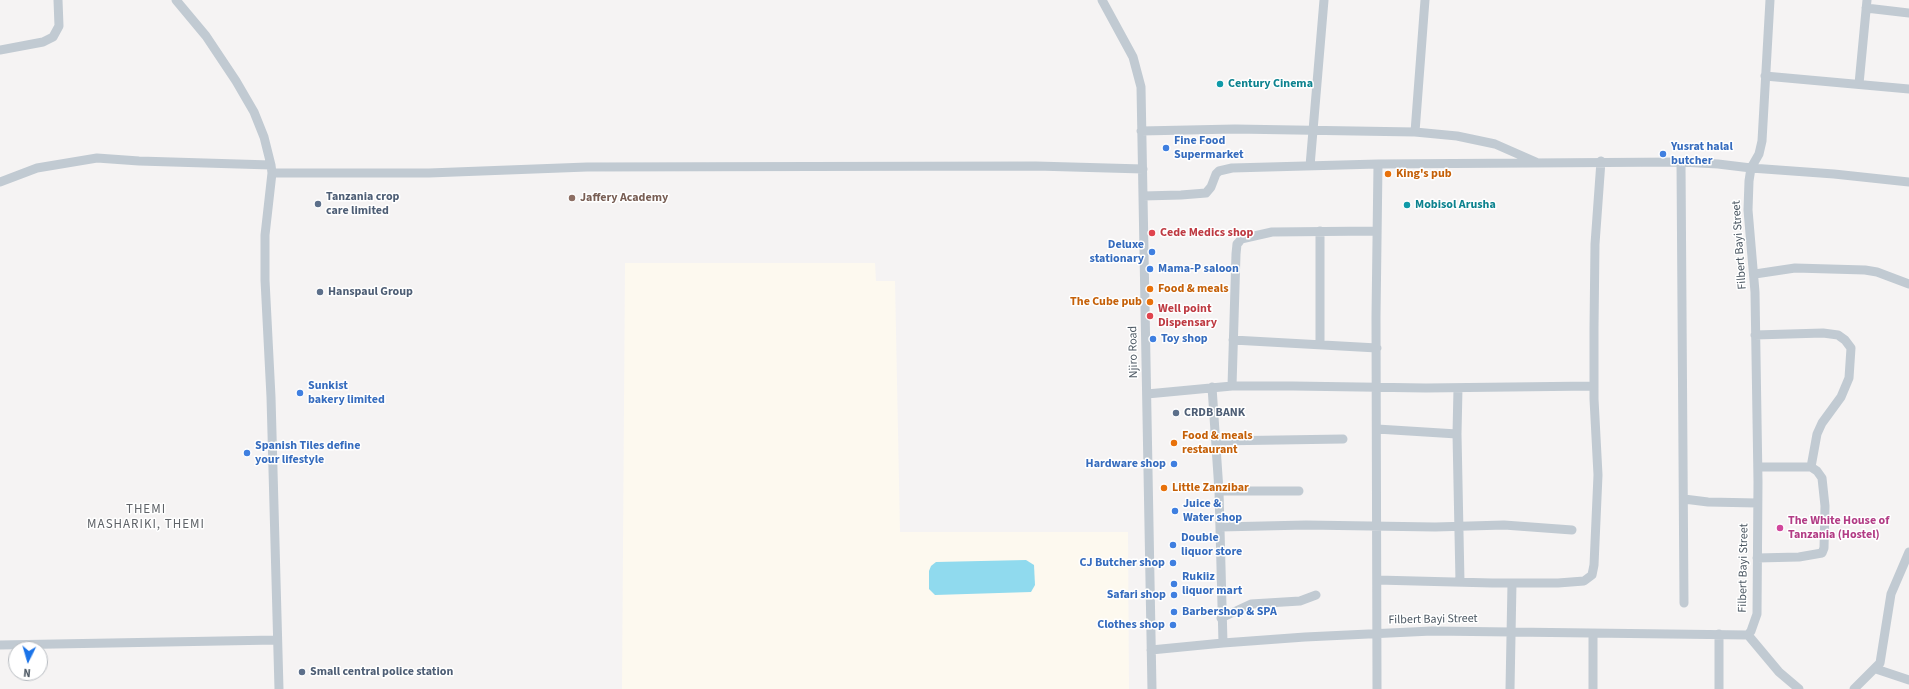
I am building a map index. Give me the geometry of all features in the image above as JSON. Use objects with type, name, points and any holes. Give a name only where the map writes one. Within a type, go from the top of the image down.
[{"type":"street","points":[[0,50],[42,42],[53,37],[59,26],[58,0]]},
{"type":"street","points":[[176,0],[206,36],[236,81],[259,125],[272,169],[265,235],[277,601],[276,640],[279,689]]},
{"type":"street","name":"Njiro Road","points":[[1102,0],[1136,63],[1141,87],[1152,689]]},
{"type":"street","points":[[1310,166],[1324,0]]},
{"type":"street","points":[[1415,132],[1425,0]]},
{"type":"street","name":"Filbert Bayi Street","points":[[1151,650],[1223,643],[1376,633],[1459,631],[1748,635],[1752,631],[1757,614],[1756,503],[1758,467],[1755,274],[1748,210],[1751,168],[1759,154],[1762,141],[1770,0]]},
{"type":"street","points":[[1859,84],[1867,4],[1909,13]]},
{"type":"street","points":[[1765,76],[1909,90]]},
{"type":"street","points":[[1141,131],[1235,128],[1415,132],[1457,136],[1495,144],[1539,163]]},
{"type":"street","points":[[0,182],[37,168],[97,158],[272,169],[436,173],[587,167],[1036,166],[1143,170]]},
{"type":"street","points":[[1143,196],[1206,193],[1212,187],[1216,174],[1219,171],[1232,168],[1378,164],[1601,161],[1681,162],[1834,174],[1909,182]]},
{"type":"street","points":[[1377,580],[1512,583],[1578,582],[1588,579],[1592,575],[1595,553],[1598,475],[1594,386],[1595,244],[1601,161]]},
{"type":"street","points":[[1681,162],[1684,603]]},
{"type":"street","points":[[1377,689],[1376,387],[1378,164]]},
{"type":"street","points":[[1232,386],[1237,244],[1241,239],[1272,232],[1377,230]]},
{"type":"street","points":[[1320,231],[1320,344]]},
{"type":"street","points":[[1755,274],[1795,268],[1865,270],[1877,272],[1909,284]]},
{"type":"street","points":[[1755,335],[1823,333],[1838,335],[1845,340],[1851,348],[1849,378],[1840,397],[1820,428],[1811,467]]},
{"type":"street","points":[[1234,340],[1377,348]]},
{"type":"street","points":[[1147,394],[1232,386],[1458,388],[1594,386]]},
{"type":"street","points":[[1212,387],[1219,491],[1221,618],[1223,643]]},
{"type":"street","points":[[1458,388],[1457,434],[1460,582]]},
{"type":"street","points":[[1377,429],[1457,434]]},
{"type":"street","points":[[1216,441],[1342,439]]},
{"type":"street","points":[[1757,558],[1799,557],[1822,553],[1824,548],[1824,488],[1820,474],[1811,467],[1758,467]]},
{"type":"street","points":[[1219,491],[1299,491]]},
{"type":"street","points":[[1684,499],[1708,502],[1756,503]]},
{"type":"street","points":[[1220,527],[1306,525],[1458,527],[1504,526],[1572,530]]},
{"type":"street","points":[[1854,689],[1866,675],[1876,669],[1880,663],[1891,594],[1909,552]]},
{"type":"street","points":[[1510,689],[1512,583]]},
{"type":"street","points":[[1221,618],[1251,604],[1300,601],[1316,595]]},
{"type":"street","points":[[1593,634],[1593,689]]},
{"type":"street","points":[[1719,634],[1719,689]]},
{"type":"street","points":[[1748,635],[1779,672],[1799,689]]},
{"type":"street","points":[[0,645],[276,640]]},
{"type":"street","points":[[1876,669],[1909,680]]},
{"type":"shaded area","points":[[625,263],[875,263],[876,281],[895,281],[900,532],[1128,532],[1129,689],[622,689]]},
{"type":"water","points":[[1026,560],[1034,565],[1035,585],[1031,592],[935,595],[929,589],[929,571],[931,566],[936,562]]},
{"type":"place","name":"Century Cinema","points":[[1220,84]]},
{"type":"place","name":"Fine Food Supermarket","points":[[1166,148]]},
{"type":"place","name":"Yusrat halal butcher","points":[[1663,154]]},
{"type":"place","name":"King's pub","points":[[1388,174]]},
{"type":"place","name":"Jaffery Academy","points":[[572,198]]},
{"type":"place","name":"Tanzania crop care limited","points":[[318,204]]},
{"type":"place","name":"Mobisol Arusha","points":[[1407,205]]},
{"type":"place","name":"Cede Medics shop","points":[[1152,233]]},
{"type":"place","name":"Deluxe stationary","points":[[1152,252]]},
{"type":"place","name":"Mama-P saloon","points":[[1150,269]]},
{"type":"place","name":"Food & meals","points":[[1150,289]]},
{"type":"place","name":"Hanspaul Group","points":[[320,292]]},
{"type":"place","name":"The Cube pub","points":[[1150,302]]},
{"type":"place","name":"Well point Dispensary","points":[[1150,316]]},
{"type":"place","name":"Toy shop","points":[[1153,339]]},
{"type":"place","name":"Sunkist bakery limited","points":[[300,393]]},
{"type":"place","name":"CRDB BANK","points":[[1176,413]]},
{"type":"place","name":"Food & meals restaurant","points":[[1174,443]]},
{"type":"place","name":"Spanish Tiles define your lifestyle","points":[[247,453]]},
{"type":"place","name":"Hardware shop","points":[[1174,464]]},
{"type":"place","name":"Little Zanzibar","points":[[1164,488]]},
{"type":"place","name":"Juice & Water shop","points":[[1175,511]]},
{"type":"place","name":"The White House of Tanzania (Hostel)","points":[[1780,528]]},
{"type":"place","name":"Double liquor store","points":[[1173,545]]},
{"type":"place","name":"CJ Butcher shop","points":[[1173,563]]},
{"type":"place","name":"Rukiiz liquor mart","points":[[1174,584]]},
{"type":"place","name":"Safari shop","points":[[1174,595]]},
{"type":"place","name":"Barbershop & SPA","points":[[1174,612]]},
{"type":"place","name":"Clothes shop","points":[[1173,625]]},
{"type":"place","name":"Small central police station","points":[[302,672]]},
{"type":"district","name":"THEMI MASHARIKI, THEMI","points":[[146,518]]}]
